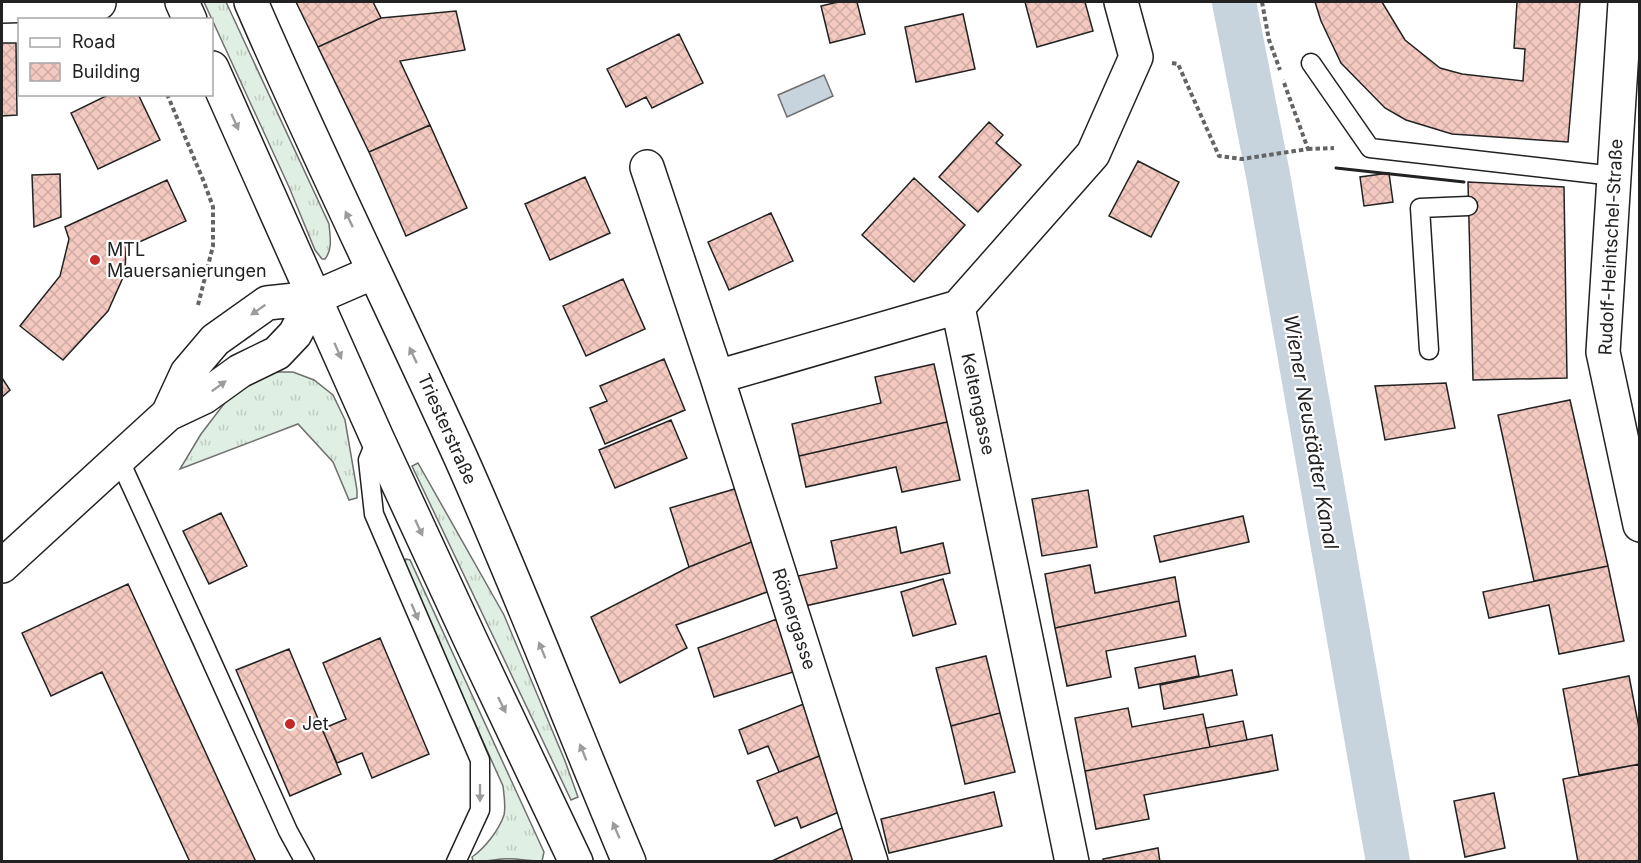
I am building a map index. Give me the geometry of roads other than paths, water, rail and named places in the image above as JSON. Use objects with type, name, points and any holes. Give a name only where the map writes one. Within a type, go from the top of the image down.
[{"type":"street","points":[[2,6],[99,2]]},
{"type":"street","points":[[182,2],[189,18]]},
{"type":"street","name":"Triesterstraße","points":[[251,2],[461,459],[532,624],[629,861]]},
{"type":"street","points":[[717,377],[958,307],[1093,154],[1136,57],[1120,2]]},
{"type":"street","name":"Rudolf-Heintschel-Straße","points":[[1624,2],[1603,352],[1640,525]]},
{"type":"street","points":[[213,70],[377,438],[576,861]]},
{"type":"street","name":"Römergasse","points":[[647,167],[717,377],[871,861]]},
{"type":"street","points":[[168,414],[187,373],[215,340],[267,303],[314,298],[374,272]]},
{"type":"street","points":[[2,566],[168,414],[204,397],[240,371],[276,353],[295,334],[314,298]]},
{"type":"street","name":"Keltengasse","points":[[958,307],[1072,861]]},
{"type":"lane","points":[[1311,63],[1371,148],[1614,176]]},
{"type":"lane","points":[[1429,350],[1420,208],[1468,206]]},
{"type":"lane","points":[[377,438],[368,460],[374,514],[480,760],[480,810],[456,861]]},
{"type":"lane","points":[[119,459],[288,831],[305,861]]},
{"type":"waterway","name":"Wiener Neustädter Kanal","points":[[1234,2],[1268,175],[1388,862]]},
{"type":"place","name":"MTL Mauersanierungen","points":[[95,260]]},
{"type":"place","name":"Jet","points":[[290,724]]}]
